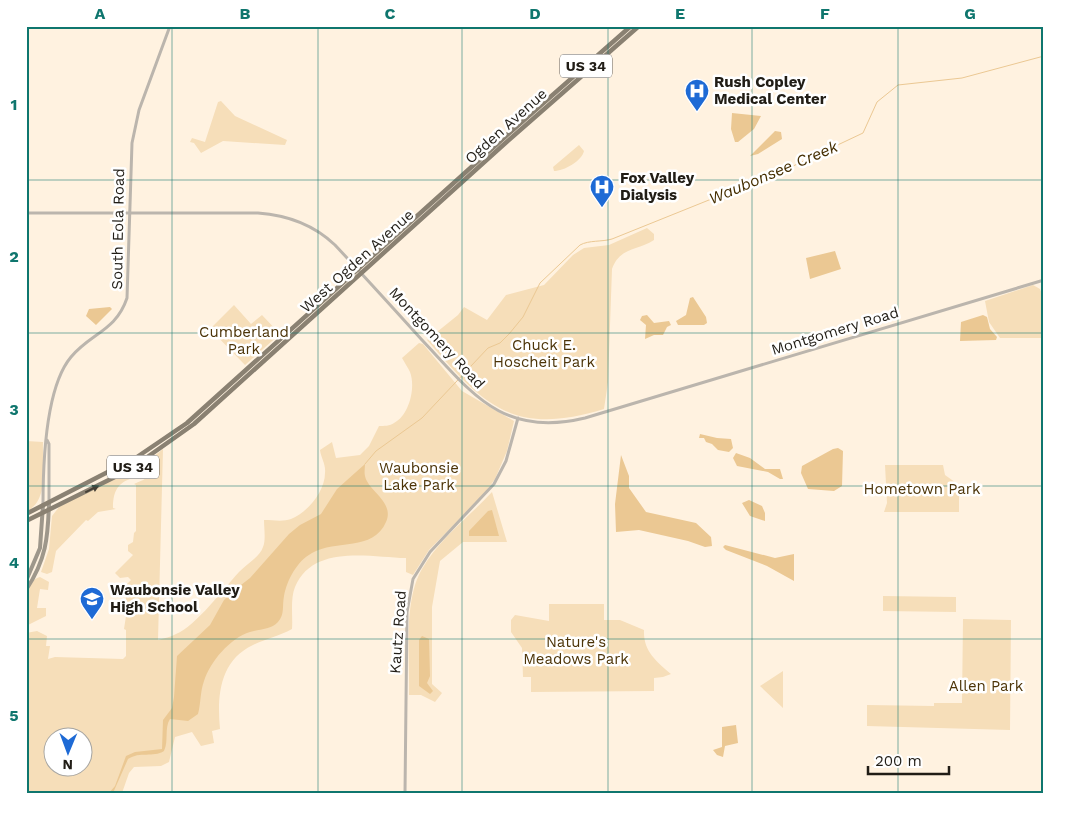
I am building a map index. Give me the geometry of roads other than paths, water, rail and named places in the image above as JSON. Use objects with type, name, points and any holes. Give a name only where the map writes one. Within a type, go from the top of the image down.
[{"type":"main road","name":"Ogden Avenue","points":[[435,203],[631,26]]},
{"type":"main road","name":"Ogden Avenue","points":[[435,203],[639,26]]},
{"type":"main road","name":"West Ogden Avenue","points":[[26,521],[129,470],[184,433],[435,203]]},
{"type":"main road","name":"West Ogden Avenue","points":[[26,514],[115,469],[178,430],[359,272]]},
{"type":"main road","name":"South Eola Road","points":[[26,590],[45,552],[48,503]]},
{"type":"main road","name":"South Eola Road","points":[[26,580],[39,554],[43,505]]},
{"type":"street","name":"South Eola Road","points":[[43,505],[45,444],[50,412],[63,369],[72,355],[115,322],[125,305],[129,289],[130,159],[134,131],[143,98],[170,26]]},
{"type":"street","name":"Montgomery Road","points":[[26,212],[258,213],[285,217],[306,225],[324,235],[462,385],[478,399],[518,418],[557,423],[585,418],[1044,280]]},
{"type":"street","name":"Kautz Road","points":[[405,793],[407,612],[413,579],[430,552],[494,484],[506,461],[518,418]]},
{"type":"street","name":"South Eola Road","points":[[47,440],[49,444],[48,503]]},
{"type":"waterway","name":"Waubonsee Creek","points":[[365,464],[376,451],[422,418],[488,348],[500,343],[509,334],[523,317],[540,283],[580,245],[587,242],[612,239],[791,167],[863,133],[877,102],[898,85],[962,78],[1044,56]]},
{"type":"place","name":"Rush Copley Medical Center","points":[[697,112]]},
{"type":"place","name":"Fox Valley Dialysis","points":[[602,208]]},
{"type":"place","name":"Waubonsie Valley High School","points":[[92,620]]},
{"type":"park label","name":"Cumberland Park","points":[[244,340]]},
{"type":"park label","name":"Chuck E. Hoscheit Park","points":[[544,354]]},
{"type":"park label","name":"Waubonsie Lake Park","points":[[419,476]]},
{"type":"park label","name":"Hometown Park","points":[[922,489]]},
{"type":"park label","name":"Nature's Meadows Park","points":[[576,650]]},
{"type":"park label","name":"Allen Park","points":[[986,686]]}]
